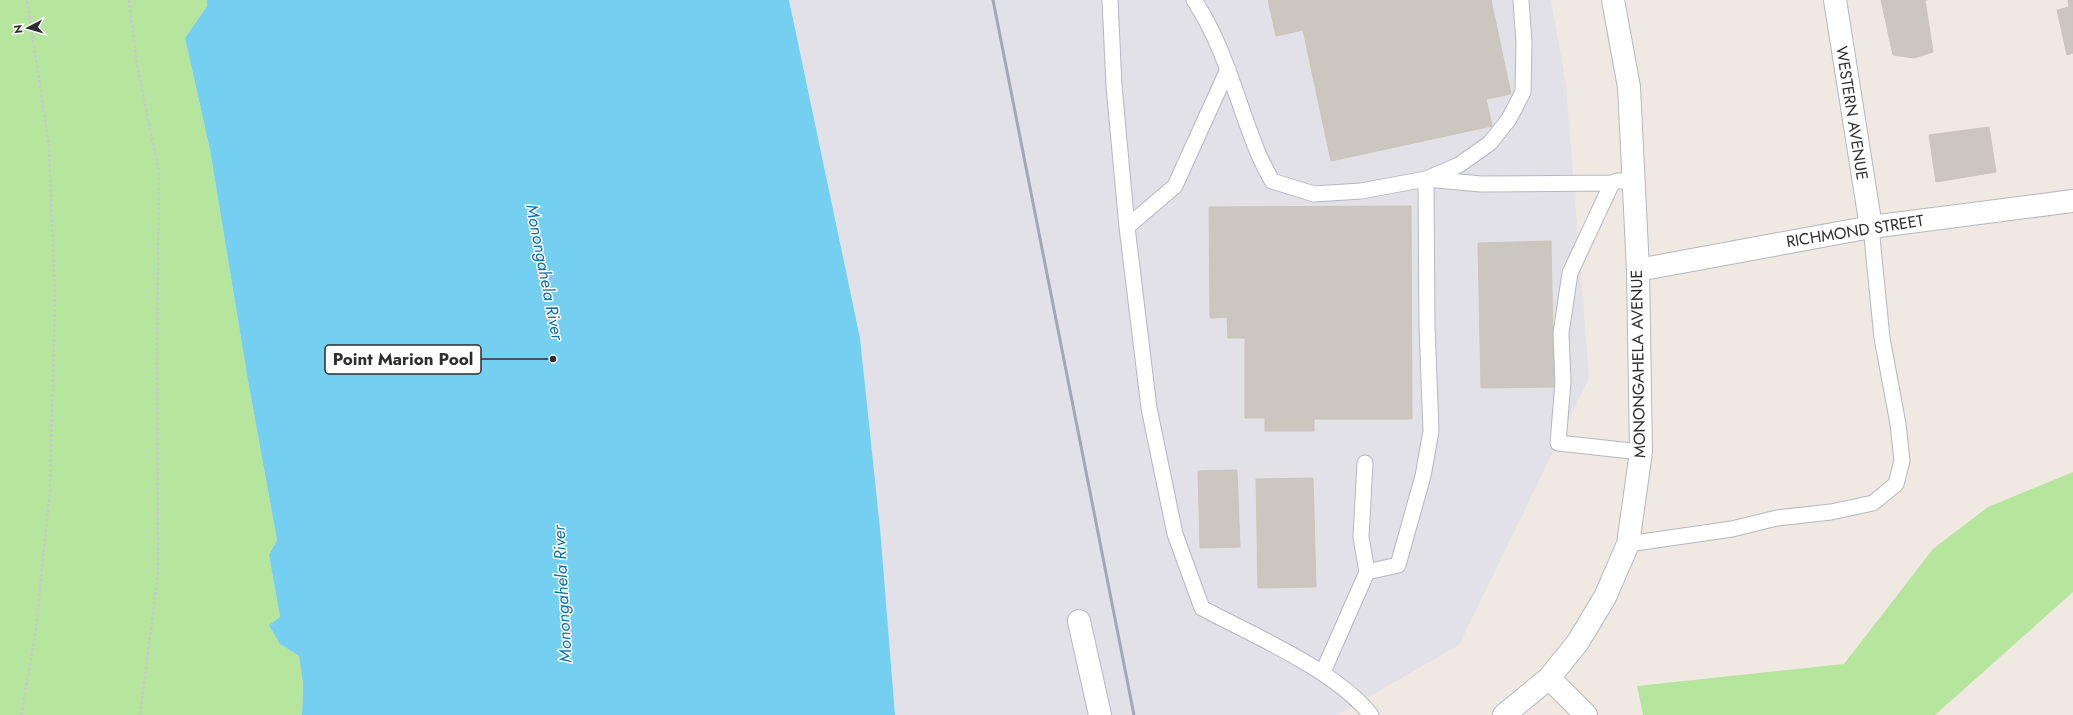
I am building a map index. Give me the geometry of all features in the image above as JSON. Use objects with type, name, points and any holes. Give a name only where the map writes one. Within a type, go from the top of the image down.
[{"type":"street","name":"MONONGAHELA AVENUE","points":[[1504,715],[1549,678],[1578,642],[1601,604],[1628,544],[1641,452],[1638,270],[1629,87],[1613,0]]},
{"type":"street","name":"WESTERN AVENUE","points":[[1834,0],[1870,227]]},
{"type":"street","name":"RICHMOND STREET","points":[[1638,270],[1870,227],[2073,201]]},
{"type":"street","points":[[1079,621],[1100,715]]},
{"type":"street","points":[[1549,678],[1586,715]]},
{"type":"lane","points":[[1110,0],[1114,86],[1127,227],[1149,408],[1175,534],[1202,608],[1323,672],[1364,705],[1371,715]]},
{"type":"lane","points":[[1194,0],[1204,15],[1228,69],[1256,148],[1272,182],[1314,194],[1362,191],[1426,179],[1459,164],[1490,143],[1509,119],[1522,92],[1524,43],[1521,0]]},
{"type":"lane","points":[[1127,227],[1175,186],[1228,69]]},
{"type":"lane","points":[[1426,179],[1481,184],[1612,183],[1617,181],[1633,181]]},
{"type":"lane","points":[[1367,572],[1398,565],[1424,476],[1431,430],[1427,326],[1426,179]]},
{"type":"lane","points":[[1612,183],[1570,273],[1561,333],[1563,382],[1558,443],[1641,452]]},
{"type":"lane","points":[[1628,544],[1732,529],[1777,518],[1831,512],[1873,503],[1896,484],[1902,461],[1898,424],[1882,338],[1870,227]]},
{"type":"lane","points":[[1323,672],[1367,572],[1361,537],[1365,463]]},
{"type":"path","points":[[21,715],[35,636],[50,490],[55,298],[50,146],[27,0]]},
{"type":"path","points":[[129,0],[137,65],[159,172],[156,352],[158,574],[140,715]]},
{"type":"shaded area","points":[[789,0],[1551,0],[1566,85],[1589,378],[1459,645],[1337,715],[895,715],[880,528],[860,338]]},
{"type":"green space","points":[[0,0],[207,0],[207,6],[185,38],[210,150],[248,381],[277,540],[269,555],[280,617],[280,644],[299,656],[303,684],[302,715],[0,715]]},
{"type":"green space","points":[[2073,472],[2073,592],[1935,715],[1643,715],[1637,686],[1844,664],[1933,549],[1988,507]]},
{"type":"water","name":"Monongahela River","points":[[207,0],[789,0],[860,338],[880,528],[895,715],[302,715],[303,684],[299,656],[280,644],[269,625],[280,617],[269,555],[277,540],[248,381],[210,150],[185,38],[207,6]]},
{"type":"building","points":[[1268,0],[1491,0],[1511,94],[1486,99],[1492,126],[1331,161],[1303,30],[1276,36]]},
{"type":"building","points":[[1881,0],[1925,0],[1933,52],[1914,58],[1893,55]]},
{"type":"building","points":[[2068,0],[2073,0],[2073,53],[2067,55],[2057,10],[2069,7]]},
{"type":"building","points":[[1989,127],[1996,172],[1936,182],[1929,135]]},
{"type":"building","points":[[1411,206],[1412,419],[1314,419],[1314,431],[1265,431],[1265,418],[1245,418],[1245,338],[1228,338],[1227,317],[1210,318],[1209,207]]},
{"type":"building","points":[[1551,241],[1554,387],[1481,388],[1478,243]]},
{"type":"building","points":[[1237,470],[1240,547],[1200,548],[1198,471]]},
{"type":"building","points":[[1313,478],[1316,587],[1258,588],[1256,479]]},
{"type":"railway","points":[[993,0],[1134,715]]},
{"type":"place","name":"Point Marion Pool","points":[[553,359]]}]
